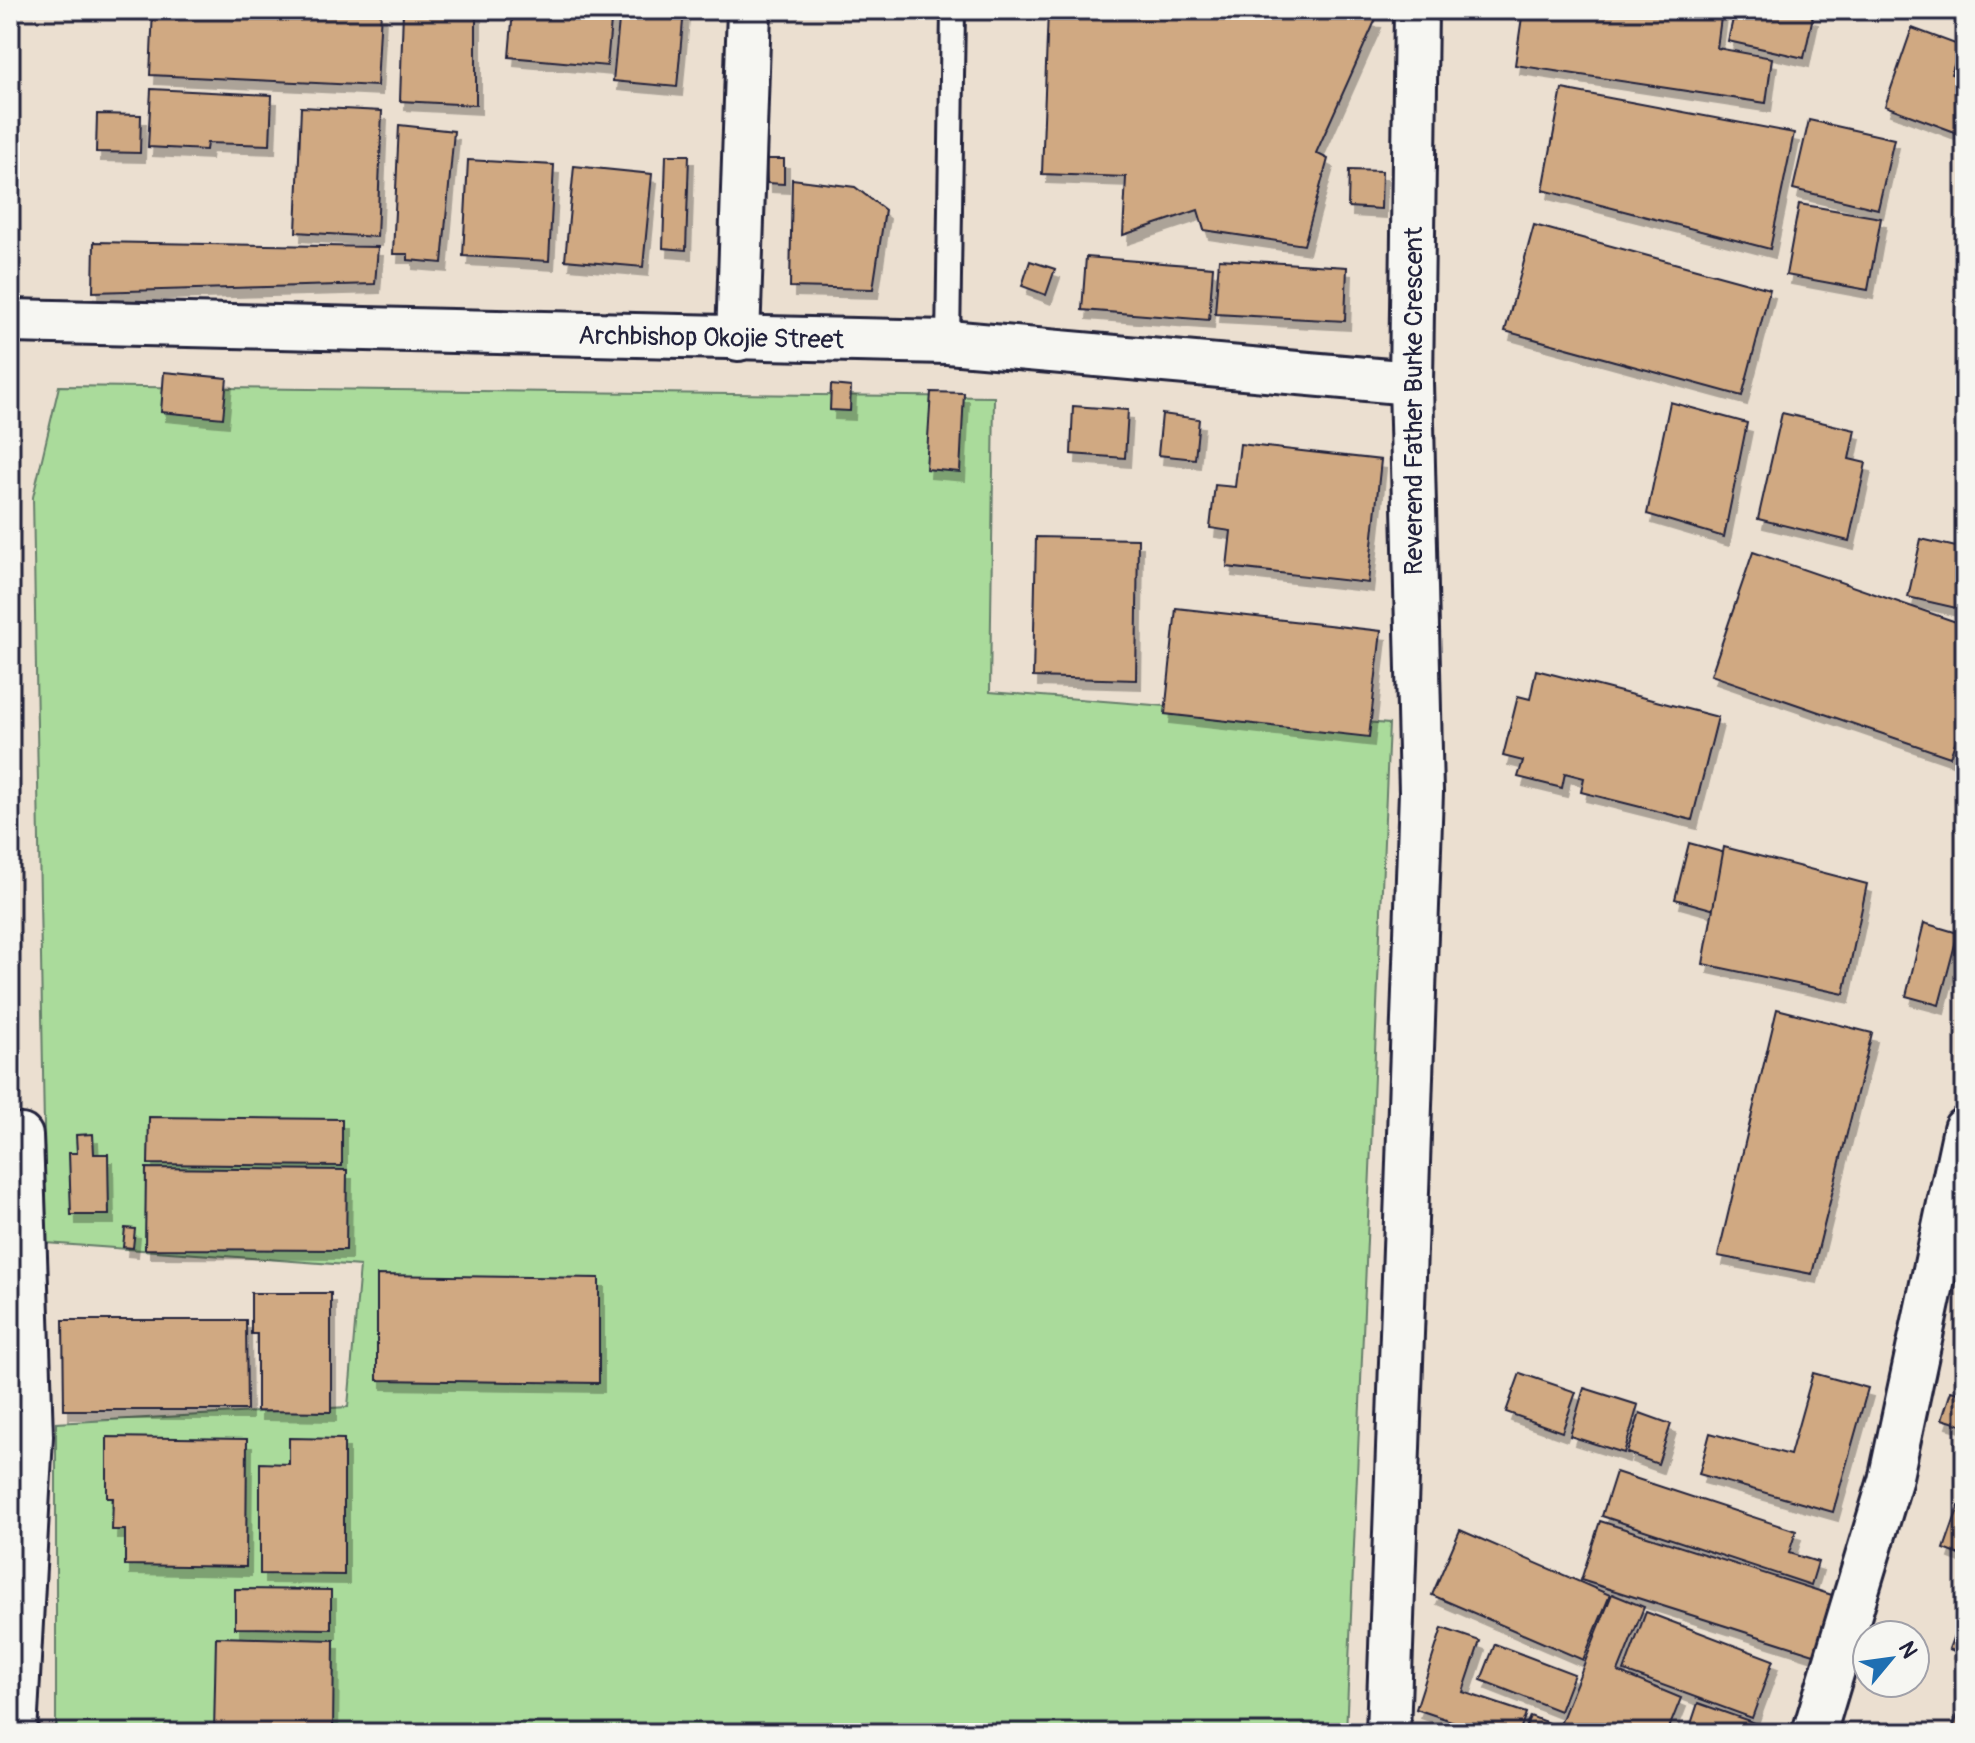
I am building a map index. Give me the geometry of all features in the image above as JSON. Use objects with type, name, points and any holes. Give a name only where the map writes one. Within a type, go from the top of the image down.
[{"type":"street","points":[[738,339],[749,10]]},
{"type":"street","name":"Reverend Father Burke Crescent","points":[[1388,1733],[1421,792],[1411,383],[1416,10]]},
{"type":"street","name":"Archbishop Okojie Street","points":[[10,321],[948,342],[1411,383]]},
{"type":"street","points":[[1814,1733],[1890,1481],[1965,1129]]},
{"type":"street","points":[[15,1733],[31,1436],[21,1136]]},
{"type":"lane","points":[[948,342],[953,10]]},
{"type":"green space","points":[[59,386],[994,397],[990,692],[1389,724],[1346,1733],[56,1733],[56,1423],[348,1407],[360,1266],[46,1243],[33,497]]},
{"type":"building","points":[[153,10],[381,10],[377,86],[150,75]]},
{"type":"building","points":[[403,10],[476,10],[476,105],[400,101]]},
{"type":"building","points":[[513,10],[612,10],[607,66],[509,57]]},
{"type":"building","points":[[620,10],[684,10],[677,87],[613,81]]},
{"type":"building","points":[[1048,10],[1339,10],[1339,17],[1376,19],[1316,153],[1328,159],[1304,245],[1204,230],[1198,210],[1123,235],[1126,177],[1042,174]]},
{"type":"building","points":[[1523,10],[1722,10],[1717,48],[1772,58],[1766,103],[1515,65]]},
{"type":"building","points":[[1735,10],[1787,10],[1813,16],[1804,58],[1728,41]]},
{"type":"building","points":[[1912,28],[1961,46],[1951,74],[1965,79],[1963,135],[1885,106]]},
{"type":"building","points":[[151,89],[272,95],[270,145],[207,143],[206,150],[148,147]]},
{"type":"building","points":[[1562,89],[1794,133],[1770,249],[1543,190]]},
{"type":"building","points":[[301,107],[382,111],[377,237],[296,232]]},
{"type":"building","points":[[97,114],[141,115],[140,153],[96,152]]},
{"type":"building","points":[[1809,120],[1894,139],[1878,209],[1793,189]]},
{"type":"building","points":[[399,125],[454,131],[442,263],[408,260],[408,254],[393,254]]},
{"type":"building","points":[[666,155],[689,155],[686,250],[663,248]]},
{"type":"building","points":[[766,159],[784,159],[784,184],[767,183]]},
{"type":"building","points":[[468,160],[554,165],[549,261],[463,256]]},
{"type":"building","points":[[574,166],[652,174],[643,267],[565,260]]},
{"type":"building","points":[[1349,170],[1382,171],[1381,209],[1348,207]]},
{"type":"building","points":[[792,179],[855,187],[885,210],[873,289],[790,287]]},
{"type":"building","points":[[1799,204],[1881,218],[1868,290],[1786,275]]},
{"type":"building","points":[[1534,225],[1770,289],[1742,396],[1505,331]]},
{"type":"building","points":[[94,242],[378,247],[375,284],[93,292]]},
{"type":"building","points":[[1086,257],[1213,267],[1209,320],[1082,310]]},
{"type":"building","points":[[1219,259],[1347,267],[1345,321],[1215,314]]},
{"type":"building","points":[[1030,261],[1055,269],[1046,295],[1022,286]]},
{"type":"building","points":[[164,372],[227,378],[223,418],[161,412]]},
{"type":"building","points":[[831,385],[851,387],[850,411],[830,410]]},
{"type":"building","points":[[931,392],[964,393],[960,472],[926,469]]},
{"type":"building","points":[[1670,402],[1747,423],[1724,537],[1647,514]]},
{"type":"building","points":[[1073,406],[1128,410],[1125,458],[1071,454]]},
{"type":"building","points":[[1782,413],[1855,430],[1849,459],[1866,463],[1849,541],[1758,519]]},
{"type":"building","points":[[1162,414],[1199,419],[1195,459],[1158,455]]},
{"type":"building","points":[[1240,444],[1381,460],[1368,583],[1227,567],[1231,531],[1210,528],[1215,485],[1235,487]]},
{"type":"building","points":[[1036,537],[1138,539],[1136,680],[1033,677]]},
{"type":"building","points":[[1921,539],[1965,549],[1965,610],[1908,597]]},
{"type":"building","points":[[1753,552],[1965,625],[1965,714],[1950,757],[1711,675]]},
{"type":"building","points":[[1176,608],[1381,631],[1369,737],[1165,714]]},
{"type":"building","points":[[1536,670],[1718,717],[1692,820],[1581,792],[1584,778],[1565,773],[1562,788],[1518,777],[1523,761],[1503,756],[1518,696],[1530,699]]},
{"type":"building","points":[[1689,843],[1729,854],[1715,910],[1675,899]]},
{"type":"building","points":[[1724,847],[1867,884],[1844,994],[1703,964]]},
{"type":"building","points":[[1924,923],[1958,933],[1939,1005],[1906,996]]},
{"type":"building","points":[[1777,1009],[1872,1033],[1812,1274],[1718,1256]]},
{"type":"building","points":[[149,1117],[342,1119],[342,1166],[148,1164]]},
{"type":"building","points":[[93,1134],[94,1154],[108,1154],[109,1215],[71,1215],[69,1153],[77,1153],[76,1135]]},
{"type":"building","points":[[146,1168],[347,1170],[346,1250],[145,1249]]},
{"type":"building","points":[[125,1228],[135,1229],[133,1248],[123,1247]]},
{"type":"building","points":[[377,1275],[599,1278],[599,1383],[377,1380]]},
{"type":"building","points":[[251,1293],[331,1293],[331,1412],[257,1411],[257,1334],[251,1334]]},
{"type":"building","points":[[63,1320],[246,1320],[247,1410],[64,1410]]},
{"type":"building","points":[[1520,1373],[1576,1392],[1562,1432],[1506,1412]]},
{"type":"building","points":[[1813,1373],[1868,1388],[1833,1512],[1699,1474],[1710,1433],[1790,1455]]},
{"type":"building","points":[[1584,1388],[1638,1405],[1624,1453],[1570,1436]]},
{"type":"building","points":[[1951,1391],[1965,1395],[1965,1426],[1942,1419]]},
{"type":"building","points":[[1640,1413],[1671,1424],[1658,1464],[1627,1453]]},
{"type":"building","points":[[107,1437],[247,1439],[246,1567],[125,1565],[125,1530],[112,1530],[113,1498],[107,1498]]},
{"type":"building","points":[[289,1438],[344,1439],[344,1575],[260,1574],[260,1463],[289,1464]]},
{"type":"building","points":[[1616,1472],[1796,1531],[1789,1553],[1818,1562],[1811,1585],[1602,1516]]},
{"type":"building","points":[[1959,1506],[1965,1508],[1965,1557],[1944,1549]]},
{"type":"building","points":[[1600,1521],[1835,1596],[1817,1655],[1581,1580]]},
{"type":"building","points":[[1460,1530],[1610,1595],[1583,1660],[1432,1595]]},
{"type":"building","points":[[235,1589],[331,1590],[331,1629],[235,1628]]},
{"type":"building","points":[[1612,1594],[1644,1607],[1618,1672],[1681,1698],[1667,1733],[1523,1733],[1530,1716],[1559,1727]]},
{"type":"building","points":[[1965,1609],[1965,1655],[1949,1649]]},
{"type":"building","points":[[1646,1612],[1773,1660],[1752,1718],[1624,1671]]},
{"type":"building","points":[[1442,1628],[1480,1641],[1463,1692],[1526,1713],[1519,1733],[1487,1733],[1416,1709]]},
{"type":"building","points":[[216,1637],[334,1640],[333,1733],[214,1733]]},
{"type":"building","points":[[1495,1644],[1574,1674],[1560,1711],[1481,1680]]},
{"type":"building","points":[[1698,1703],[1778,1731],[1688,1733]]},
{"type":"building","points":[[1961,1706],[1965,1707],[1965,1733],[1951,1733]]}]
